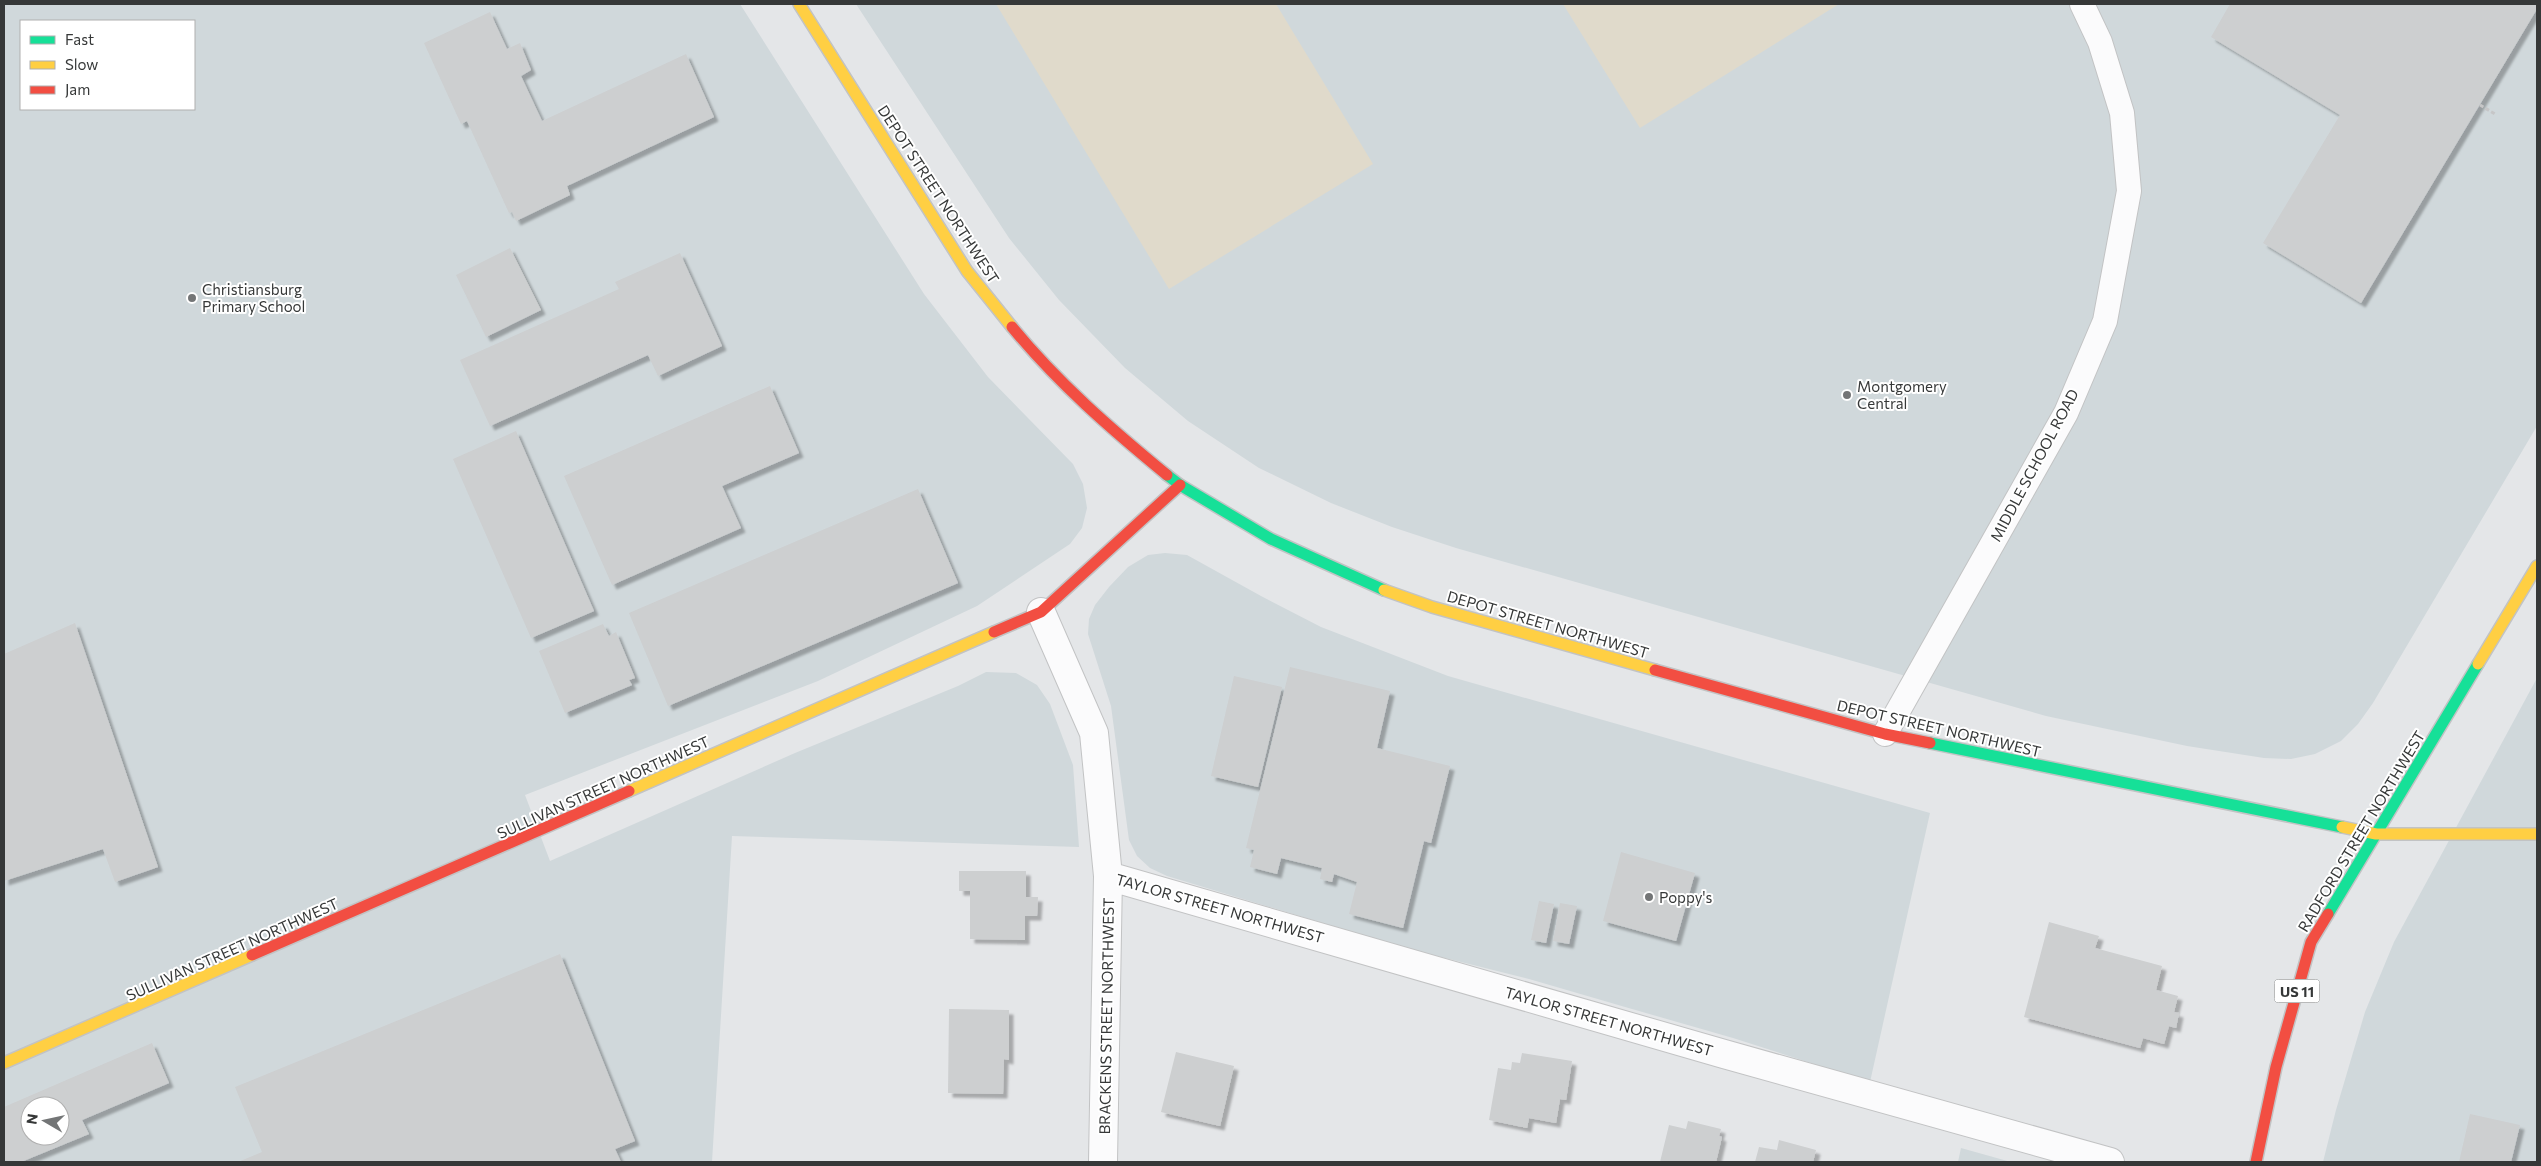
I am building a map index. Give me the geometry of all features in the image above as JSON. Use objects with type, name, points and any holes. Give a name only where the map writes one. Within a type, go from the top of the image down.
[{"type":"main road","name":"DEPOT STREET NORTHWEST","points":[[799,4],[967,270],[1036,356],[1105,424],[1180,485],[1271,540],[1365,583],[1432,607],[1885,734],[2376,834],[2537,834]]},
{"type":"main road","name":"SULLIVAN STREET NORTHWEST","points":[[4,1063],[1041,612],[1180,485]]},
{"type":"main road","name":"RADFORD STREET NORTHWEST","points":[[2256,1162],[2276,1067],[2311,942],[2537,566]]},
{"type":"street","name":"BRACKENS STREET NORTHWEST","points":[[1041,612],[1094,733],[1108,876],[1103,1162]]},
{"type":"street","name":"TAYLOR STREET NORTHWEST","points":[[1108,876],[1724,1054],[2110,1162]]},
{"type":"lane","name":"MIDDLE SCHOOL ROAD","points":[[1885,734],[2066,413],[2105,321],[2130,192],[2122,113],[2100,42],[2082,4]]},
{"type":"path","points":[[2480,105],[2495,114]]},
{"type":"shaded area","points":[[4,4],[740,4],[924,294],[988,377],[1073,464],[1083,484],[1087,508],[1082,528],[1070,544],[977,606],[818,681],[525,795],[550,861],[795,753],[958,686],[986,672],[1016,673],[1037,685],[1050,704],[1073,765],[1079,847],[732,836],[712,1162],[4,1162]]},
{"type":"shaded area","name":"Montgomery Central","points":[[856,4],[2537,4],[2537,426],[2373,703],[2358,724],[2341,741],[2315,754],[2291,759],[2264,758],[2187,746],[2046,716],[1456,548],[1392,527],[1331,503],[1259,468],[1188,421],[1125,368],[1059,300],[1009,238]]},
{"type":"shaded area","points":[[996,4],[1276,4],[1373,164],[1169,289]]},
{"type":"shaded area","points":[[1563,4],[1839,4],[1640,128]]},
{"type":"shaded area","points":[[1165,553],[1187,555],[1321,627],[1448,676],[1930,813],[1870,1082],[1733,1038],[1529,979],[1409,949],[1167,876],[1150,868],[1137,856],[1129,840],[1111,706],[1088,634],[1089,619],[1095,605],[1128,567],[1148,555]]},
{"type":"shaded area","points":[[2537,678],[2537,1162],[2323,1162],[2336,1110],[2365,1012],[2394,942]]},
{"type":"shaded area","points":[[1961,1148],[2011,1162],[1958,1162]]},
{"type":"building","points":[[2230,4],[2537,4],[2537,9],[2361,303],[2263,243],[2340,115],[2211,37]]},
{"type":"building","points":[[490,12],[507,49],[520,43],[531,70],[521,76],[542,121],[686,54],[714,117],[567,186],[570,195],[516,221],[512,212],[509,213],[467,121],[461,124],[424,43]]},
{"type":"building","points":[[510,248],[541,310],[486,337],[456,275]]},
{"type":"building","points":[[680,253],[722,346],[658,376],[648,355],[490,426],[460,360],[619,289],[615,282]]},
{"type":"building","points":[[770,386],[799,453],[722,486],[741,528],[612,585],[564,476]]},
{"type":"building","points":[[516,431],[594,611],[531,638],[453,459]]},
{"type":"building","points":[[918,489],[958,583],[668,706],[629,613]]},
{"type":"building","points":[[75,623],[158,867],[115,882],[103,849],[4,881],[4,654]]},
{"type":"building","points":[[603,624],[609,636],[616,632],[635,678],[629,680],[632,685],[565,713],[539,651]]},
{"type":"building","points":[[1290,667],[1390,691],[1377,748],[1450,766],[1431,843],[1424,841],[1403,928],[1349,914],[1357,882],[1334,874],[1332,882],[1320,879],[1322,868],[1281,858],[1277,874],[1250,867],[1254,850],[1246,848]]},
{"type":"building","points":[[1234,676],[1282,687],[1258,787],[1211,776]]},
{"type":"building","name":"Poppy's","points":[[1621,852],[1695,873],[1676,941],[1603,921]]},
{"type":"building","points":[[959,871],[1026,871],[1026,897],[1038,897],[1037,916],[1025,916],[1025,940],[970,939],[970,891],[959,891]]},
{"type":"building","points":[[1539,901],[1554,904],[1546,943],[1531,940]]},
{"type":"building","points":[[1560,903],[1577,906],[1569,944],[1553,941]]},
{"type":"building","points":[[2049,922],[2099,936],[2095,948],[2162,966],[2156,990],[2178,996],[2174,1012],[2179,1013],[2176,1028],[2169,1026],[2164,1044],[2143,1038],[2140,1048],[2024,1017]]},
{"type":"building","points":[[560,954],[635,1141],[615,1149],[621,1162],[238,1162],[262,1152],[235,1087]]},
{"type":"building","points":[[949,1009],[1009,1010],[1009,1060],[1004,1059],[1003,1094],[948,1093]]},
{"type":"building","points":[[152,1043],[169,1083],[82,1120],[89,1134],[70,1142],[70,1096],[29,1096]]},
{"type":"building","points":[[1176,1052],[1234,1066],[1220,1126],[1161,1112]]},
{"type":"building","points":[[1522,1053],[1572,1061],[1566,1100],[1560,1099],[1556,1123],[1529,1118],[1527,1128],[1489,1120],[1498,1068],[1511,1070],[1512,1062],[1520,1063]]},
{"type":"building","points":[[20,1100],[20,1146],[60,1146],[21,1162],[4,1162],[4,1107]]},
{"type":"building","points":[[2470,1114],[2520,1125],[2511,1162],[2459,1162]]},
{"type":"building","points":[[1688,1121],[1721,1129],[1719,1136],[1722,1137],[1716,1162],[1660,1162],[1669,1125],[1686,1129]]},
{"type":"building","points":[[1779,1140],[1816,1150],[1813,1162],[1755,1162],[1759,1147],[1777,1150]]},
{"type":"traffic: fast","points":[[1167,475],[1180,485],[1271,539],[1384,590]]},
{"type":"traffic: fast","points":[[2328,914],[2478,664]]},
{"type":"traffic: fast","points":[[1930,743],[2342,827]]},
{"type":"traffic: slow","points":[[799,4],[967,271],[1012,327]]},
{"type":"traffic: slow","points":[[2478,664],[2537,566]]},
{"type":"traffic: slow","points":[[1384,590],[1432,607],[1655,670]]},
{"type":"traffic: slow","points":[[629,791],[994,632]]},
{"type":"traffic: slow","points":[[2342,827],[2376,834],[2537,834]]},
{"type":"traffic: slow","points":[[4,1063],[252,955]]},
{"type":"traffic: jam","points":[[1012,327],[1066,386],[1167,475]]},
{"type":"traffic: jam","points":[[994,632],[1041,612],[1180,485]]},
{"type":"traffic: jam","points":[[1655,670],[1885,734],[1930,743]]},
{"type":"traffic: jam","points":[[252,955],[629,791]]},
{"type":"traffic: jam","points":[[2256,1162],[2276,1067],[2311,942],[2328,914]]},
{"type":"place","name":"Christiansburg Primary School","points":[[192,298]]},
{"type":"place","name":"Montgomery Central","points":[[1847,395]]},
{"type":"place","name":"Poppy's","points":[[1649,897]]}]
